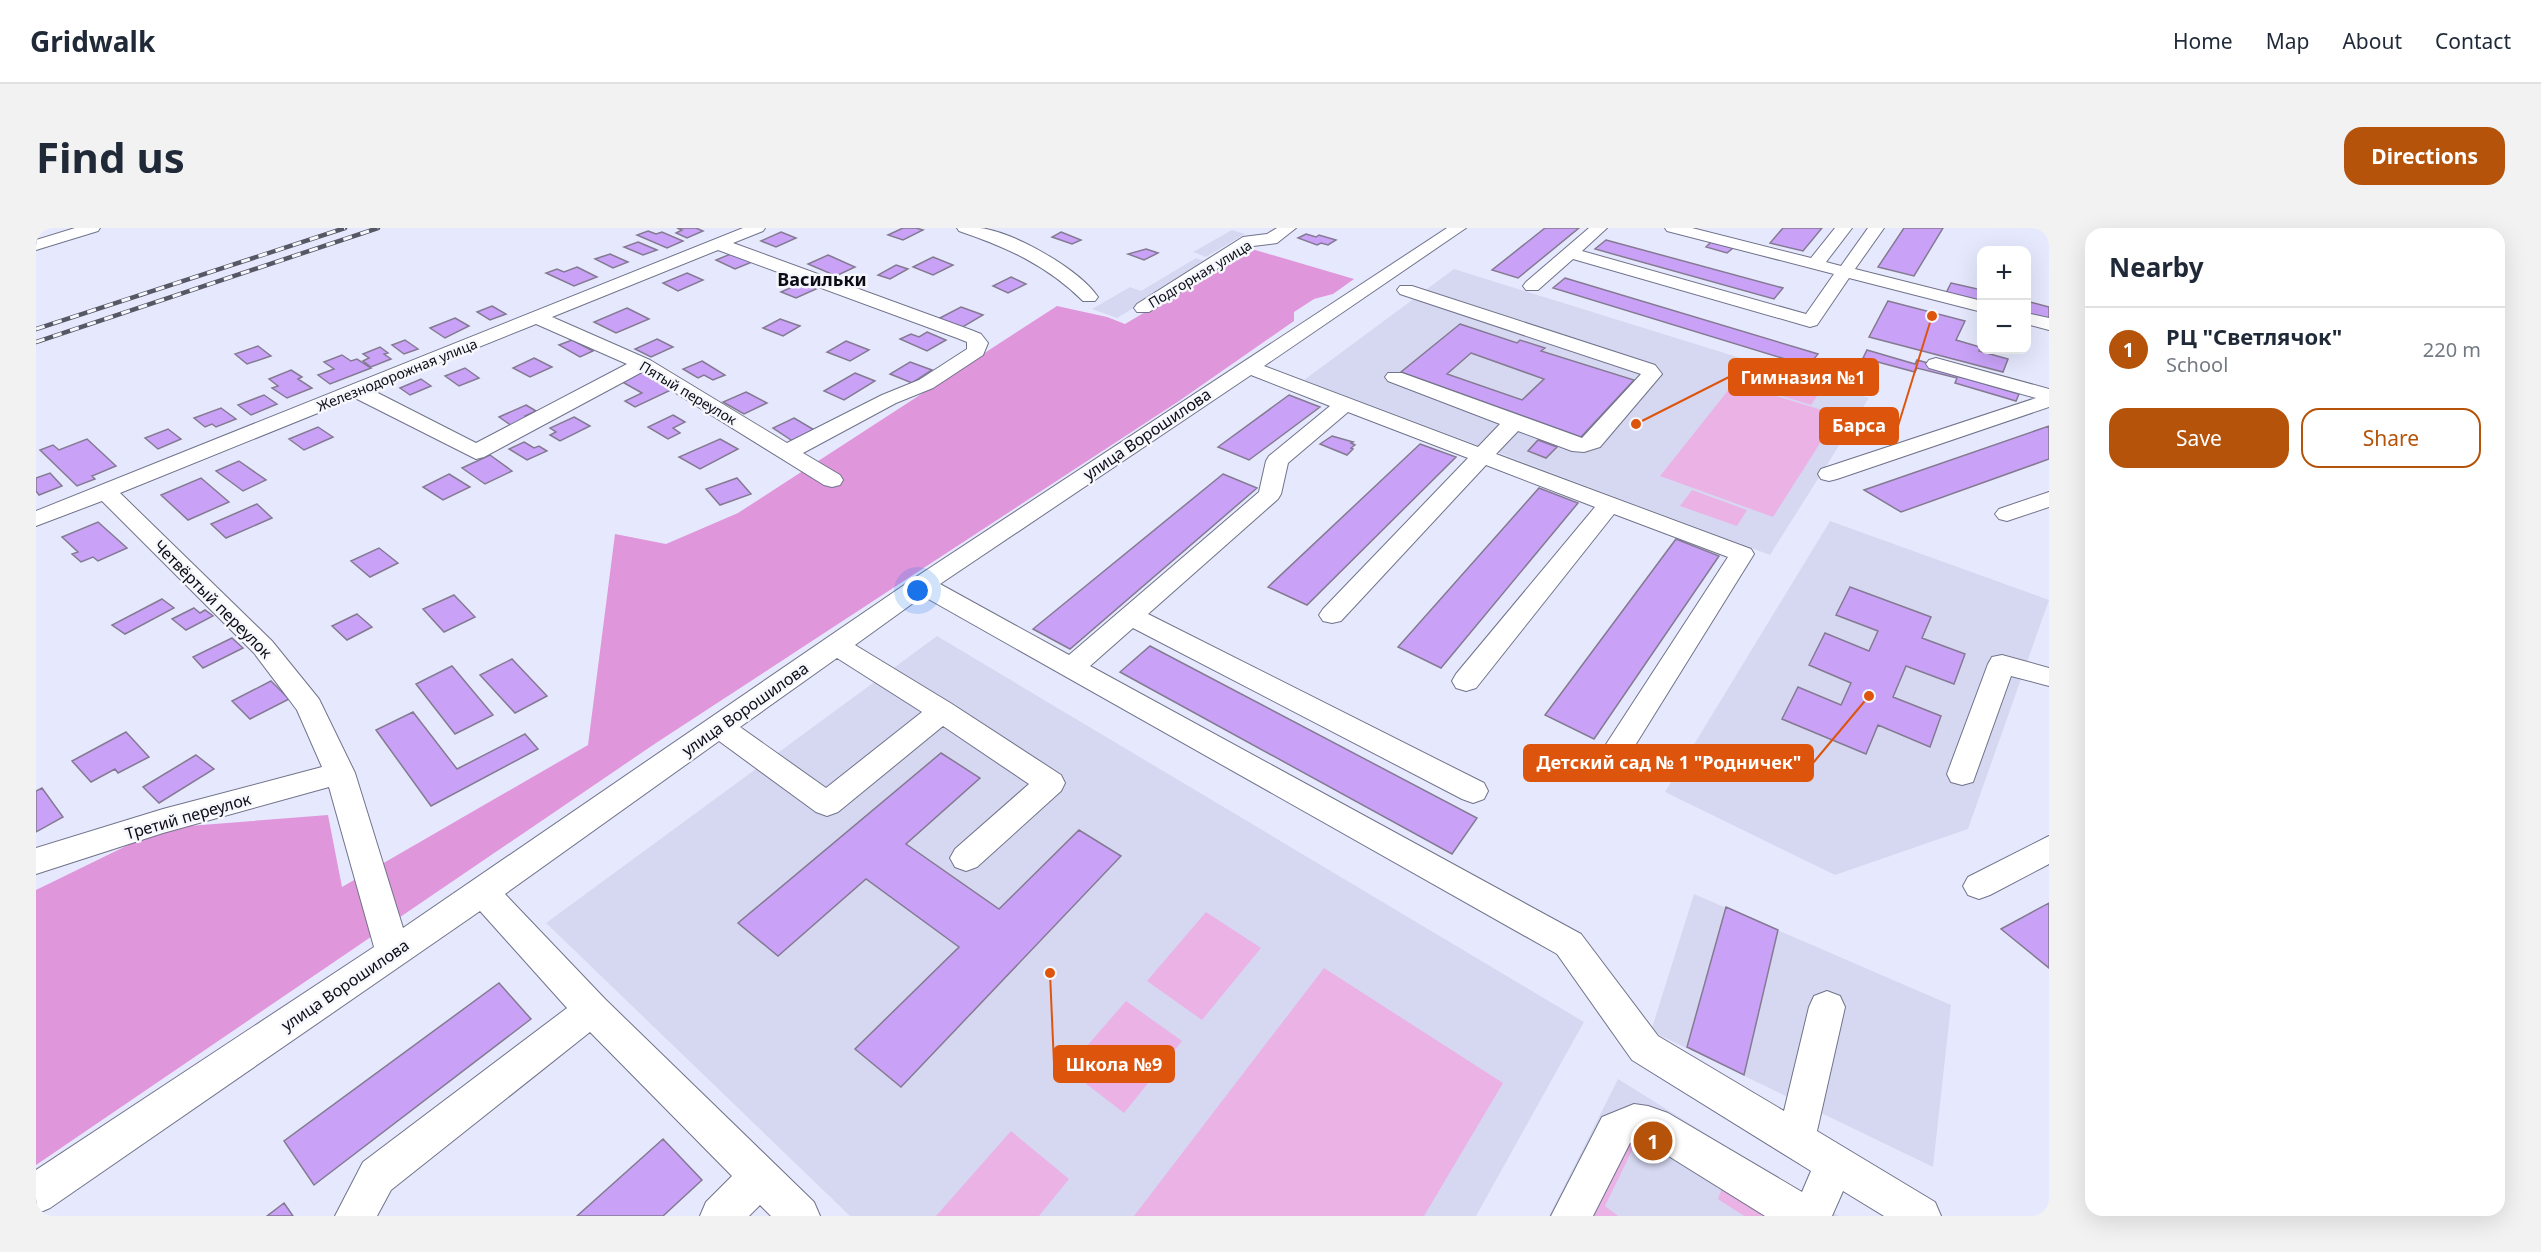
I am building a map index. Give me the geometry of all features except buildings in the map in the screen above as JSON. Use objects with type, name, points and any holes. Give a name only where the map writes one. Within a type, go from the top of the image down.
[{"type":"street","points":[[36,245],[92,228]]},
{"type":"street","name":"Железнодорожная улица","points":[[36,519],[358,391],[757,228]]},
{"type":"street","points":[[964,228],[1022,248],[1073,279],[1089,297]]},
{"type":"street","points":[[1234,228],[1271,239]]},
{"type":"street","name":"Подгорная улица","points":[[1143,308],[1249,241],[1271,239],[1288,228]]},
{"type":"street","name":"улица Ворошилова","points":[[36,1194],[483,891],[922,585],[1247,367],[1378,284],[1458,228]]},
{"type":"street","points":[[1532,285],[1599,228]]},
{"type":"street","points":[[1672,228],[1716,233],[1814,265],[1977,306]]},
{"type":"street","points":[[1814,265],[1844,228]]},
{"type":"street","points":[[1799,337],[1876,228]]},
{"type":"street","points":[[719,244],[964,334],[974,338],[978,343],[976,351],[966,359],[926,384],[888,399],[787,452]]},
{"type":"street","points":[[1570,254],[1810,321]]},
{"type":"street","points":[[1553,268],[1575,274]]},
{"type":"street","points":[[1395,377],[1572,444],[1584,445],[1592,442],[1652,374],[1652,371],[1406,290]]},
{"type":"street","name":"Пятый переулок","points":[[538,318],[643,364],[832,480]]},
{"type":"street","points":[[2031,319],[2049,324]]},
{"type":"street","points":[[358,391],[476,452],[643,364]]},
{"type":"street","points":[[1936,364],[2049,395]]},
{"type":"street","points":[[1247,367],[1742,554],[1616,752]]},
{"type":"street","points":[[1829,474],[2049,400]]},
{"type":"street","points":[[1071,668],[1270,494],[1277,461],[1344,405]]},
{"type":"street","points":[[1332,615],[1514,422]]},
{"type":"street","name":"Четвёртый переулок","points":[[105,491],[263,647],[309,706],[340,773],[393,952]]},
{"type":"street","points":[[2007,514],[2049,499]]},
{"type":"street","points":[[1466,681],[1610,504]]},
{"type":"street","points":[[922,585],[1569,944],[1645,1048],[1921,1216]]},
{"type":"street","points":[[1131,616],[1473,791]]},
{"type":"street","points":[[836,645],[942,711],[1050,783],[966,858]]},
{"type":"street","points":[[1962,774],[2002,664],[2049,677]]},
{"type":"street","points":[[720,727],[827,804],[942,711]]},
{"type":"street","name":"Третий переулок","points":[[36,861],[162,821],[340,773]]},
{"type":"street","points":[[1979,886],[2049,849]]},
{"type":"street","points":[[483,891],[592,1010],[800,1216]]},
{"type":"street","points":[[1796,1140],[1827,1007]]},
{"type":"street","points":[[355,1216],[377,1176],[592,1010]]},
{"type":"street","points":[[1571,1216],[1616,1130],[1627,1123],[1640,1121],[1654,1126],[1803,1216]]},
{"type":"street","points":[[1812,1216],[1834,1163]]},
{"type":"street","points":[[720,1216],[760,1177]]},
{"type":"shaded area","points":[[1232,230],[1245,234],[1206,257],[1193,252]]},
{"type":"shaded area","points":[[1252,249],[1354,279],[1333,294],[1314,299],[1294,312],[1294,321],[1179,401],[656,743],[36,1165],[36,890],[163,828],[328,815],[342,887],[588,745],[615,534],[666,544],[738,513],[1057,306],[1107,317],[1125,324]]},
{"type":"shaded area","points":[[1196,258],[1208,262],[1117,318],[1092,309],[1130,287],[1141,291]]},
{"type":"shaded area","points":[[1454,269],[1869,398],[1770,555],[1304,380]]},
{"type":"shaded area","points":[[1764,380],[1817,396],[1811,405],[1759,389]]},
{"type":"shaded area","points":[[1734,383],[1838,415],[1773,517],[1660,476]]},
{"type":"shaded area","points":[[1692,490],[1747,510],[1737,526],[1680,506]]},
{"type":"shaded area","points":[[1830,521],[2049,600],[1968,829],[1835,875],[1665,792]]},
{"type":"shaded area","points":[[937,636],[1584,1022],[1476,1216],[850,1216],[546,923]]},
{"type":"shaded area","points":[[1694,894],[1951,1005],[1933,1167],[1651,1031]]},
{"type":"shaded area","points":[[1206,912],[1261,948],[1202,1020],[1147,981]]},
{"type":"shaded area","points":[[1324,968],[1503,1083],[1424,1216],[1134,1216]]},
{"type":"shaded area","points":[[1126,1001],[1182,1041],[1124,1113],[1067,1069]]},
{"type":"shaded area","points":[[1618,1079],[1839,1216],[1549,1216]]},
{"type":"shaded area","points":[[1011,1131],[1069,1179],[1039,1216],[936,1216]]},
{"type":"shaded area","points":[[1639,1135],[1765,1205],[1761,1216],[1744,1216],[1718,1199],[1722,1188],[1639,1136],[1605,1206],[1618,1216],[1590,1216],[1628,1139]]},
{"type":"railway","points":[[36,329],[345,228]]},
{"type":"railway","points":[[36,342],[378,228]]},
{"type":"place","name":"Барса","points":[[1932,316]]},
{"type":"place","name":"Гимназия №1","points":[[1636,424]]},
{"type":"place","name":"Детский сад № 1 \"Родничек\"","points":[[1869,696]]},
{"type":"place","name":"Школа №9","points":[[1050,973]]},
{"type":"place","name":"РЦ \"Светлячок\"","points":[[1653,1141]]},
{"type":"district","name":"Васильки","points":[[822,280]]}]
